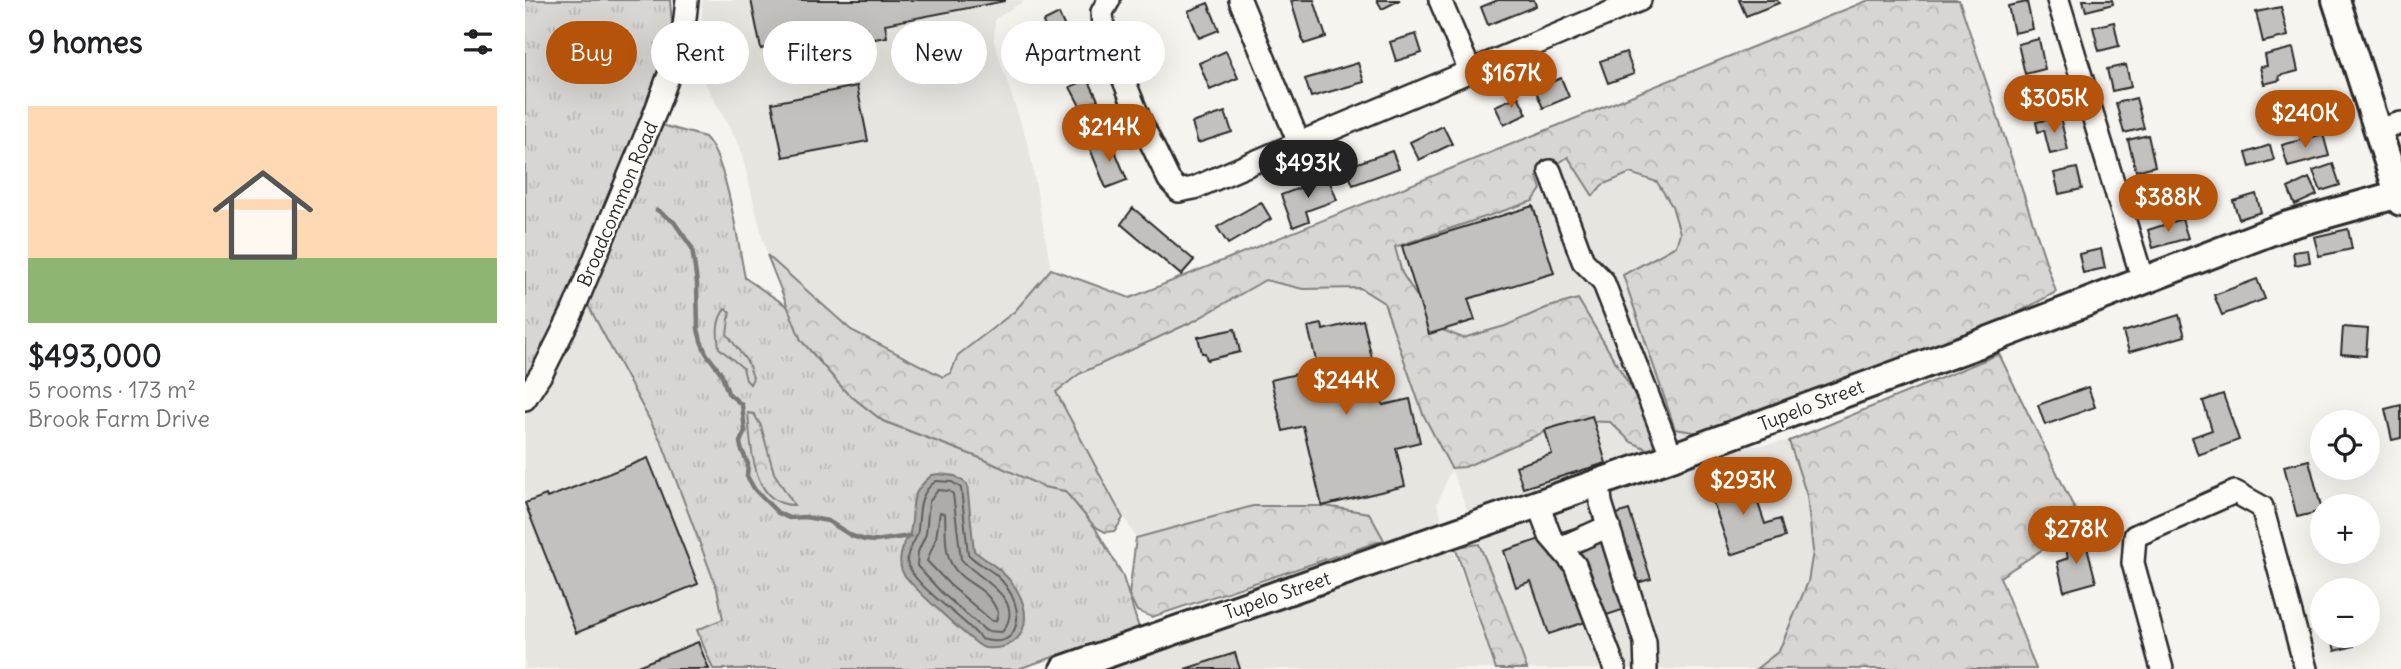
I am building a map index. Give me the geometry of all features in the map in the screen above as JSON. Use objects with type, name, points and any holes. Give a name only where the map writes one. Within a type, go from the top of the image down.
[{"type":"main road","points":[[2336,0],[2389,127],[2400,197]]},
{"type":"main road","name":"Tupelo Street","points":[[1063,669],[1672,457],[2285,226],[2400,197]]},
{"type":"street","name":"Broadcommon Road","points":[[525,399],[543,371],[572,313],[655,113],[683,36],[687,0]]},
{"type":"street","points":[[1109,0],[1102,12],[1103,28],[1139,118],[1169,180],[1179,191],[1194,188],[1640,0]]},
{"type":"street","points":[[1240,0],[1299,143]]},
{"type":"street","points":[[1440,0],[1470,71]]},
{"type":"street","points":[[2058,0],[2143,281]]},
{"type":"street","points":[[1550,171],[1583,261],[1604,281],[1672,457]]},
{"type":"street","points":[[1599,483],[1601,503],[1645,642],[1646,669]]},
{"type":"street","points":[[2162,669],[2133,563],[2135,536],[2235,492],[2262,507],[2306,669]]},
{"type":"street","points":[[1538,505],[1550,536],[1575,565],[1615,669]]},
{"type":"street","points":[[1560,548],[1609,526]]},
{"type":"shaded area","points":[[702,0],[1026,0],[995,19],[994,42],[1001,63],[1001,84],[1008,84],[1029,148],[1051,269],[1015,311],[958,355],[951,373],[943,377],[851,330],[767,255],[740,147],[706,84],[749,84],[749,21],[702,21]]},
{"type":"shaded area","points":[[1569,157],[1593,196],[1602,185],[1630,173],[1657,182],[1672,206],[1680,233],[1676,246],[1623,275],[1675,429],[1707,434],[1740,448],[1789,441],[1807,496],[1813,551],[1808,582],[1779,651],[1756,669],[1527,669],[1451,469],[1437,504],[1495,669],[1105,669],[1365,577],[1384,540],[1369,513],[1325,506],[1253,506],[1136,538],[1056,392],[1079,374],[1194,321],[1265,280],[1303,289],[1360,288],[1384,303],[1423,414],[1551,429],[1579,421],[1610,422],[1631,442],[1578,299],[1546,308],[1505,326],[1463,338],[1437,328],[1402,273],[1395,247],[1532,201],[1536,177]]},
{"type":"shaded area","points":[[588,305],[662,443],[717,589],[723,619],[697,631],[713,669],[525,669],[525,371],[528,378],[546,385]]},
{"type":"green space","points":[[525,0],[670,0],[672,21],[651,21],[651,84],[654,84],[640,119],[705,137],[713,148],[731,203],[745,278],[788,307],[801,340],[846,392],[883,421],[983,459],[1044,487],[1065,491],[1094,526],[1122,574],[1139,628],[1018,669],[713,669],[697,630],[723,619],[717,589],[662,443],[588,305],[563,303],[528,378],[525,371]]},
{"type":"green space","points":[[1869,0],[1959,0],[2056,292],[2010,317],[1707,434],[1675,429],[1623,275],[1676,246],[1680,233],[1672,206],[1657,182],[1630,173],[1602,185],[1593,196],[1568,157],[1537,177],[1541,189],[1533,201],[1395,247],[1402,273],[1437,328],[1463,338],[1505,326],[1546,308],[1578,299],[1662,440],[1656,453],[1631,442],[1610,422],[1579,421],[1551,429],[1465,467],[1451,468],[1423,414],[1384,303],[1360,288],[1303,289],[1265,280],[1194,321],[1079,374],[1056,392],[1123,518],[1115,531],[1105,532],[1094,526],[1065,491],[1044,487],[983,459],[883,421],[846,392],[801,340],[767,255],[851,330],[943,377],[951,373],[958,355],[1015,311],[1051,269],[1130,298]]},
{"type":"green space","points":[[725,309],[730,312],[727,334],[748,363],[753,378],[750,384],[743,368],[719,348],[719,322]]},
{"type":"green space","points":[[1999,354],[2082,524],[2000,577],[2036,669],[1756,669],[1779,651],[1808,582],[1813,551],[1807,496],[1789,441]]},
{"type":"green space","points":[[748,413],[754,414],[761,426],[774,473],[794,505],[780,502],[769,495],[761,484],[753,456]]},
{"type":"green space","points":[[1253,506],[1325,506],[1369,513],[1384,540],[1152,617],[1137,611],[1129,595],[1136,538]]},
{"type":"green space","points":[[1479,544],[1527,669],[1496,669],[1455,547]]},
{"type":"water","points":[[932,475],[955,476],[967,484],[974,551],[1006,576],[1021,598],[1025,621],[1023,630],[1009,644],[999,648],[979,645],[928,600],[902,571],[901,555],[911,529],[914,498]]},
{"type":"building","points":[[751,0],[1005,0],[891,21],[885,24],[887,37],[877,39],[877,21],[763,21],[761,49]]},
{"type":"building","points":[[1314,0],[1326,37],[1304,44],[1291,1]]},
{"type":"building","points":[[1377,0],[1400,0],[1382,9]]},
{"type":"building","points":[[1498,0],[1534,0],[1536,6],[1488,25],[1481,7]]},
{"type":"building","points":[[1739,0],[1777,0],[1779,3],[1746,16]]},
{"type":"building","points":[[2083,0],[2112,0],[2113,4],[2086,11]]},
{"type":"building","points":[[2027,2],[2033,29],[2014,33],[2008,6]]},
{"type":"building","points":[[1208,3],[1219,30],[1199,38],[1188,11]]},
{"type":"building","points":[[2281,7],[2288,36],[2263,42],[2256,12]]},
{"type":"building","points":[[1059,14],[1062,21],[1045,21]]},
{"type":"building","points":[[2114,22],[2119,46],[2099,51],[2093,27]]},
{"type":"building","points":[[1416,34],[1422,53],[1396,61],[1390,42]]},
{"type":"building","points":[[2039,39],[2045,69],[2025,74],[2018,44]]},
{"type":"building","points":[[2293,48],[2298,71],[2279,76],[2280,80],[2264,84],[2260,67],[2267,66],[2265,55]]},
{"type":"building","points":[[1226,51],[1238,78],[1210,90],[1199,63]]},
{"type":"building","points":[[1626,52],[1634,74],[1608,83],[1600,61]]},
{"type":"building","points":[[1358,63],[1364,82],[1311,97],[1305,79]]},
{"type":"building","points":[[2126,65],[2131,87],[2112,91],[2107,69]]},
{"type":"building","points":[[1561,78],[1569,97],[1543,108],[1535,89]]},
{"type":"building","points":[[1090,84],[1098,100],[1081,108],[1070,87]]},
{"type":"building","points":[[857,86],[868,141],[783,157],[772,103]]},
{"type":"building","points":[[2053,88],[2058,109],[2038,114],[2033,93]]},
{"type":"building","points":[[1518,96],[1527,114],[1504,125],[1495,106]]},
{"type":"building","points":[[2136,98],[2144,128],[2124,133],[2116,103]]},
{"type":"building","points":[[2313,104],[2318,125],[2282,133],[2277,112]]},
{"type":"building","points":[[1225,112],[1232,132],[1198,143],[1192,123]]},
{"type":"building","points":[[2060,117],[2068,150],[2050,154],[2044,130],[2038,132],[2036,122]]},
{"type":"building","points":[[1443,126],[1452,144],[1419,160],[1410,142]]},
{"type":"building","points":[[2323,134],[2329,156],[2288,167],[2282,145]]},
{"type":"building","points":[[2148,135],[2155,166],[2136,171],[2128,140]]},
{"type":"building","points":[[1111,141],[1127,180],[1106,188],[1090,149]]},
{"type":"building","points":[[2270,145],[2274,160],[2250,167],[2246,153]]},
{"type":"building","points":[[1392,151],[1399,168],[1353,185],[1346,167]]},
{"type":"building","points":[[2333,164],[2340,185],[2321,191],[2313,171]]},
{"type":"building","points":[[2077,168],[2082,189],[2059,194],[2054,173]]},
{"type":"building","points":[[1328,177],[1337,200],[1306,211],[1309,221],[1293,227],[1281,195]]},
{"type":"building","points":[[2309,178],[2317,195],[2295,205],[2288,188]]},
{"type":"building","points":[[2256,194],[2261,212],[2239,219],[2233,201]]},
{"type":"building","points":[[1261,202],[1271,219],[1228,244],[1217,227]]},
{"type":"building","points":[[1533,206],[1554,273],[1468,299],[1475,320],[1429,334],[1402,246]]},
{"type":"building","points":[[1133,208],[1194,260],[1181,275],[1121,224]]},
{"type":"building","points":[[2182,219],[2188,238],[2153,248],[2148,230]]},
{"type":"building","points":[[2348,229],[2352,249],[2319,256],[2314,237]]},
{"type":"building","points":[[2101,249],[2105,268],[2083,273],[2079,254]]},
{"type":"building","points":[[2308,250],[2310,262],[2295,265],[2293,252]]},
{"type":"building","points":[[2257,279],[2265,299],[2222,315],[2214,295]]},
{"type":"building","points":[[2179,315],[2185,336],[2129,352],[2123,332]]},
{"type":"building","points":[[1363,320],[1383,405],[1410,399],[1420,442],[1396,448],[1405,486],[1322,506],[1303,426],[1283,431],[1271,380],[1318,369],[1308,327],[1322,324],[1323,330]]},
{"type":"building","points":[[2343,327],[2368,329],[2366,356],[2341,354]]},
{"type":"building","points":[[1235,329],[1240,352],[1207,360],[1205,353],[1202,353],[1198,337]]},
{"type":"building","points":[[2088,387],[2095,407],[2045,425],[2038,405]]},
{"type":"building","points":[[2223,394],[2239,440],[2198,455],[2192,437],[2212,430],[2203,401]]},
{"type":"building","points":[[2401,405],[2401,438],[2392,440],[2385,409]]},
{"type":"building","points":[[1592,416],[1606,463],[1523,488],[1516,466],[1552,454],[1545,430]]},
{"type":"building","points":[[648,458],[698,584],[576,633],[525,503],[546,495],[547,498]]},
{"type":"building","points":[[2309,460],[2310,480],[2314,480],[2318,494],[2310,494],[2310,514],[2297,517],[2284,466]]},
{"type":"building","points":[[1749,476],[1765,524],[1780,519],[1785,537],[1731,555],[1709,490]]},
{"type":"building","points":[[1629,510],[1651,579],[1633,584],[1625,609],[1549,634],[1531,581],[1516,587],[1504,551]]},
{"type":"building","points":[[2085,539],[2096,582],[2064,591],[2057,562],[2068,558],[2065,544]]},
{"type":"building","points":[[698,642],[709,669],[630,669]]},
{"type":"building","points":[[1235,653],[1240,669],[1185,669]]},
{"type":"waterway","points":[[657,210],[674,222],[692,248],[701,341],[706,353],[721,373],[728,393],[742,405],[745,431],[740,442],[748,464],[747,476],[755,490],[778,513],[789,518],[805,517],[828,521],[852,536],[865,540],[910,536]]}]
